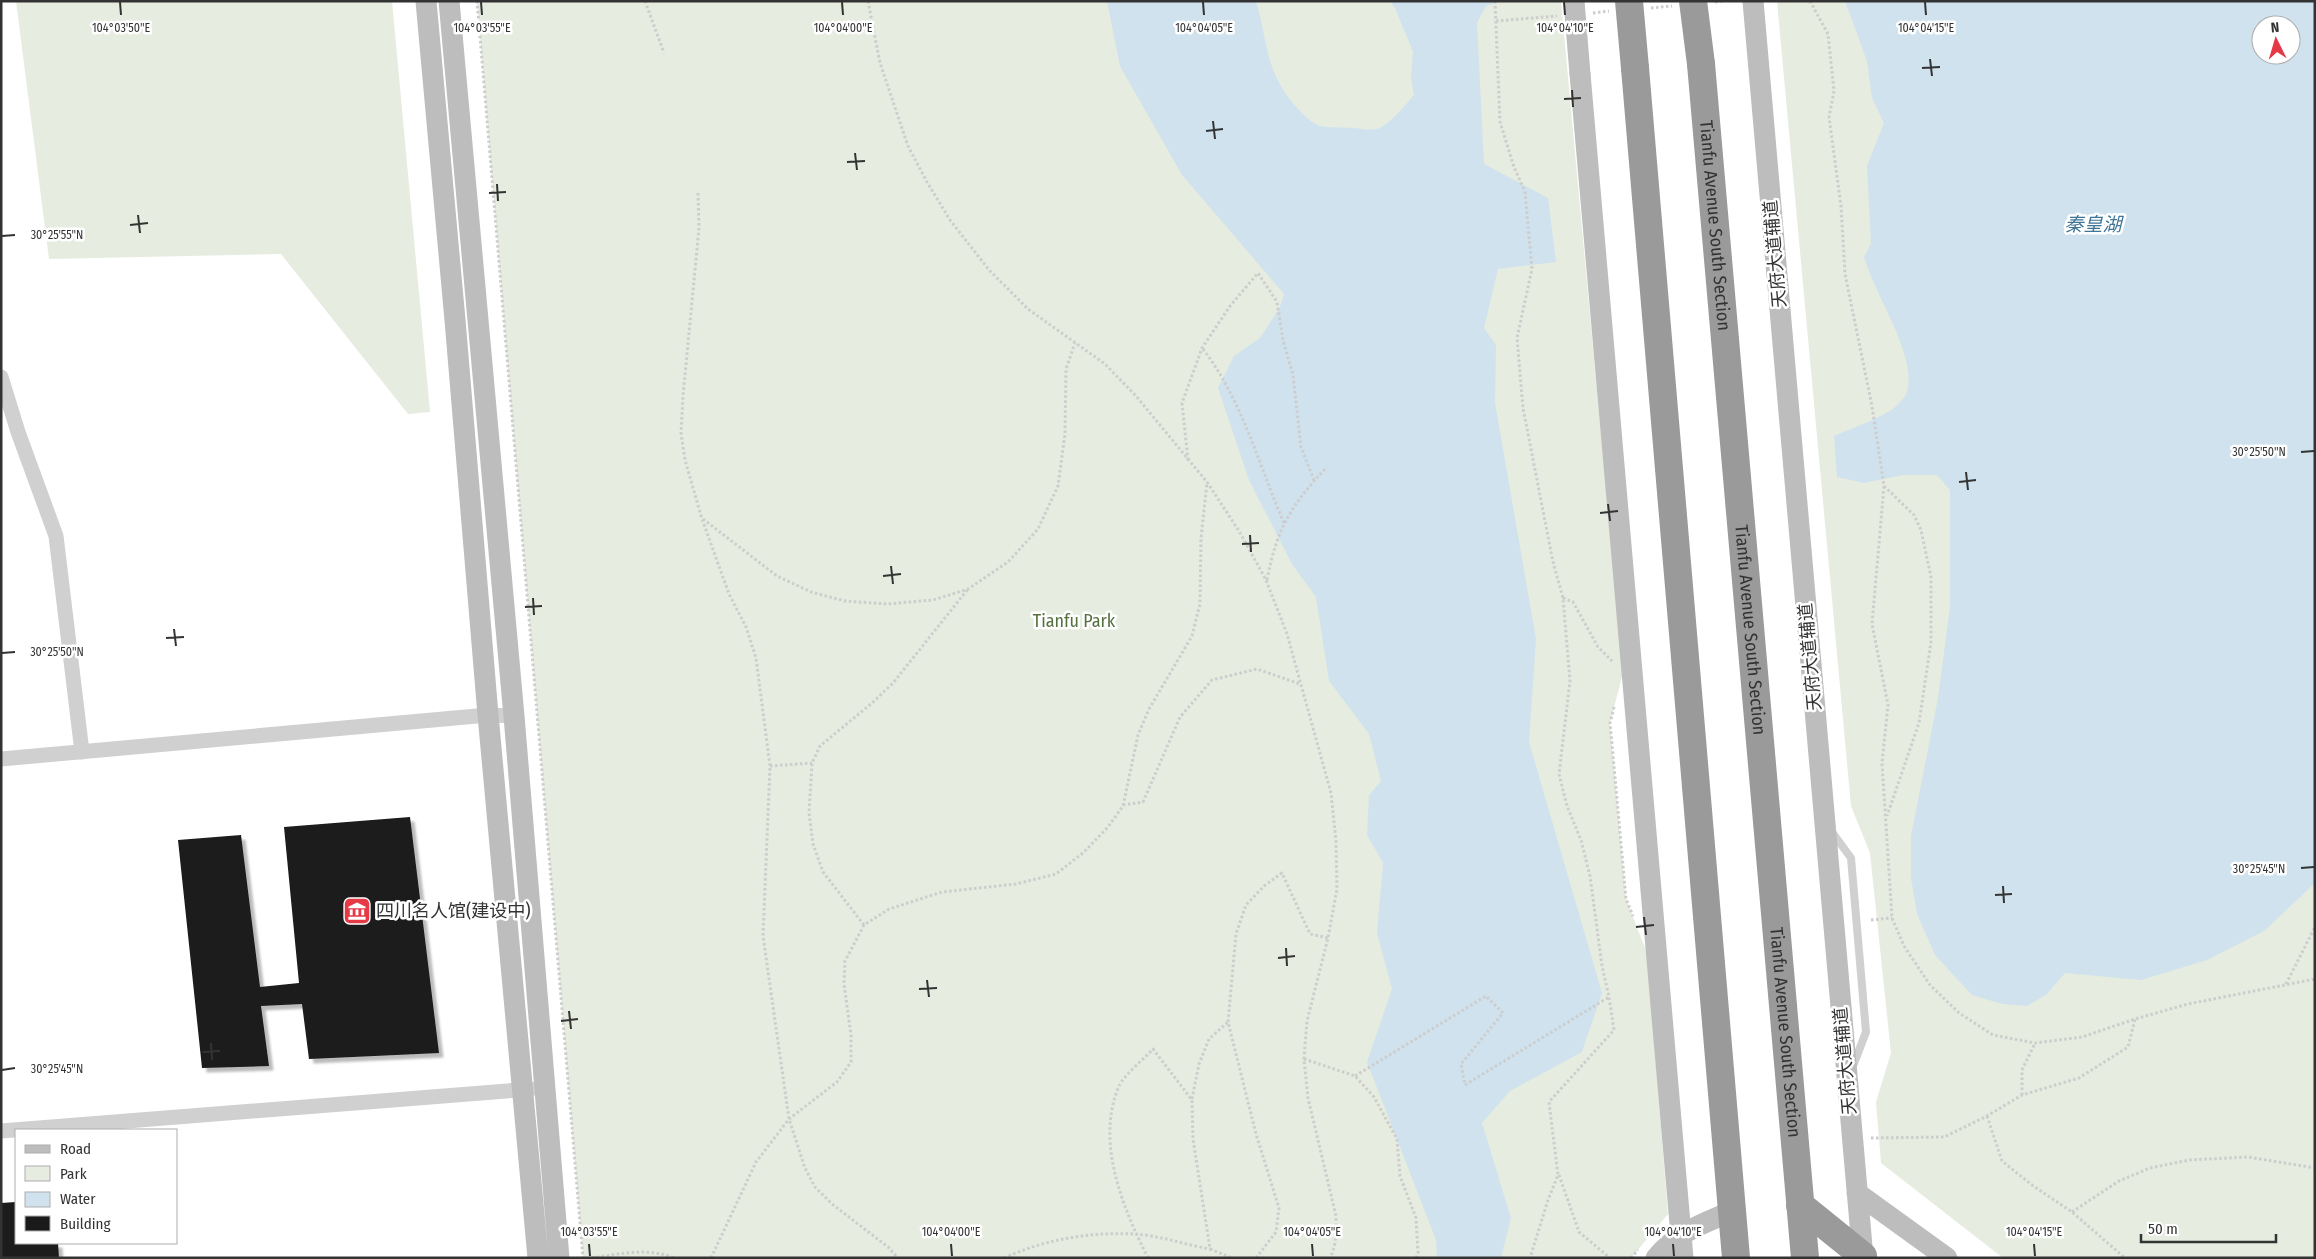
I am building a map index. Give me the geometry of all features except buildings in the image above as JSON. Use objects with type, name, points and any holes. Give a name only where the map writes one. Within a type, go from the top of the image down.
[{"type":"highway","points":[[1628,1],[1736,1258]]},
{"type":"highway","name":"Tianfu Avenue South Section","points":[[1694,1],[1805,1258]]},
{"type":"highway","points":[[1800,1205],[1863,1257]]},
{"type":"street","points":[[426,1],[488,715],[524,1089],[538,1258]]},
{"type":"street","points":[[448,1],[514,716],[559,1258]]},
{"type":"street","points":[[1574,1],[1683,1258]]},
{"type":"street","name":"天府大道辅道","points":[[1753,1],[1863,1257]]},
{"type":"street","points":[[1,377],[18,432],[56,536],[82,752]]},
{"type":"street","points":[[1,759],[488,715],[514,716]]},
{"type":"street","points":[[26,1129],[545,1088]]},
{"type":"street","points":[[1,1131],[15,1130]]},
{"type":"street","points":[[1857,1193],[1946,1258]]},
{"type":"street","points":[[1656,1258],[1669,1242],[1681,1233],[1732,1211]]},
{"type":"path","points":[[477,1],[583,1258]]},
{"type":"path","points":[[645,1],[664,52]]},
{"type":"path","points":[[868,1],[880,63],[908,146],[950,220],[989,270],[1028,309],[1105,364],[1136,396],[1207,482],[1239,531],[1266,580],[1287,634],[1331,793],[1337,889],[1328,938],[1307,1021],[1304,1059],[1308,1098],[1336,1216],[1335,1243],[1330,1258]]},
{"type":"path","points":[[1495,1],[1500,122],[1514,167],[1525,192],[1532,269],[1517,338],[1523,408],[1553,562],[1563,598],[1570,681],[1559,774],[1567,806],[1582,840],[1590,876],[1602,966],[1614,1030],[1549,1102],[1558,1175],[1579,1232],[1610,1258]]},
{"type":"path","points":[[1810,1],[1828,34],[1834,91],[1829,117],[1841,206],[1845,274],[1872,406],[1884,486],[1872,624],[1888,705],[1882,763],[1892,918],[1904,946],[1930,984],[1959,1013],[1992,1036],[2035,1043],[2082,1037],[2188,1004],[2315,980]]},
{"type":"path","points":[[698,193],[699,228],[681,433],[685,460],[702,519],[729,594],[746,627],[756,658],[770,766],[763,936],[789,1119],[805,1168],[815,1187],[832,1204],[876,1238],[898,1258]]},
{"type":"path","points":[[1188,461],[1182,403],[1202,348],[1230,306],[1258,273],[1278,302],[1283,340],[1293,375],[1301,447],[1314,480]]},
{"type":"path","points":[[702,519],[777,576],[811,592],[845,601],[887,604],[933,600],[968,589],[1008,562],[1038,529],[1058,486],[1065,434],[1066,369],[1075,343]]},
{"type":"path","points":[[1202,348],[1220,371],[1239,408],[1284,523]]},
{"type":"path","points":[[1266,580],[1272,550],[1284,523],[1295,503],[1326,468]]},
{"type":"path","points":[[711,1258],[756,1162],[789,1119],[837,1082],[851,1062],[851,1034],[844,984],[845,961],[864,925],[889,909],[942,892],[1016,884],[1056,874],[1084,852],[1108,828],[1123,806],[1138,736],[1149,709],[1192,636],[1200,604],[1201,538],[1207,482]]},
{"type":"path","points":[[1884,486],[1914,515],[1921,530],[1931,577],[1931,642],[1919,723],[1886,817]]},
{"type":"path","points":[[864,925],[824,872],[813,844],[809,813],[812,763],[820,746],[893,683],[968,589]]},
{"type":"path","points":[[1563,598],[1573,602],[1598,647],[1617,666]]},
{"type":"path","points":[[1123,806],[1143,802],[1180,716],[1212,680],[1257,670],[1301,684]]},
{"type":"path","points":[[770,766],[812,763]]},
{"type":"path","points":[[1256,1258],[1276,1232],[1279,1208],[1256,1134],[1228,1022],[1236,934],[1246,905],[1264,886],[1282,872],[1310,934],[1328,938]]},
{"type":"path","points":[[1871,920],[1892,918]]},
{"type":"path","points":[[2286,985],[2315,927]]},
{"type":"path","points":[[1355,1076],[1486,996],[1503,1013],[1461,1064],[1465,1085],[1609,997]]},
{"type":"path","points":[[1870,1138],[1944,1137],[1987,1116],[2022,1095],[2079,1078],[2128,1047],[2135,1019]]},
{"type":"path","points":[[1210,1249],[1193,1139],[1192,1100],[1199,1064],[1209,1039],[1228,1022]]},
{"type":"path","points":[[2022,1095],[2022,1070],[2035,1043]]},
{"type":"path","points":[[1148,1258],[1136,1234],[1117,1186],[1112,1153],[1111,1118],[1120,1084],[1153,1049],[1192,1100]]},
{"type":"path","points":[[1304,1059],[1355,1076],[1374,1097],[1397,1139],[1400,1176],[1416,1218],[1418,1253],[1416,1258]]},
{"type":"path","points":[[1987,1116],[2002,1161],[2032,1185],[2072,1212],[2125,1258]]},
{"type":"path","points":[[2072,1212],[2119,1181],[2150,1168],[2188,1160],[2248,1157],[2315,1168]]},
{"type":"path","points":[[1530,1258],[1558,1175]]},
{"type":"path","points":[[1004,1258],[1029,1247],[1073,1236],[1136,1234],[1210,1249],[1232,1258]]},
{"type":"path","points":[[592,1258],[636,1251],[667,1255],[674,1258]]},
{"type":"green space","points":[[16,1],[392,1],[430,412],[408,414],[281,254],[49,259]]},
{"type":"green space","name":"Tianfu Park","points":[[477,1],[1561,1],[1623,673],[1610,723],[1626,899],[1647,953],[1668,1214],[1631,1258],[583,1258]]},
{"type":"green space","name":"秦皇湖","points":[[1777,1],[2315,1],[2315,1258],[2003,1258],[1881,1163],[1876,1102],[1891,1053],[1870,853],[1851,806]]},
{"type":"water","points":[[1107,1],[1256,1],[1273,71],[1279,83],[1299,110],[1320,126],[1371,130],[1387,124],[1414,95],[1411,78],[1413,52],[1395,8],[1390,1],[1500,1],[1486,6],[1477,23],[1484,164],[1548,198],[1556,262],[1498,269],[1484,328],[1496,345],[1495,403],[1536,639],[1529,742],[1602,993],[1582,1052],[1510,1091],[1482,1123],[1511,1218],[1501,1258],[1437,1258],[1436,1240],[1367,1062],[1392,989],[1377,933],[1383,863],[1367,835],[1369,795],[1381,781],[1369,734],[1329,681],[1316,597],[1292,564],[1249,480],[1218,388],[1234,356],[1260,338],[1280,307],[1284,294],[1182,175],[1120,66]]},
{"type":"water","name":"秦皇湖","points":[[1845,1],[2315,1],[2315,883],[2264,931],[2207,960],[2141,980],[2065,973],[2046,995],[2027,1006],[2002,1004],[1972,995],[1935,955],[1917,914],[1911,878],[1911,836],[1938,698],[1950,607],[1950,490],[1937,475],[1903,475],[1864,483],[1837,477],[1834,436],[1892,410],[1905,396],[1909,380],[1902,345],[1864,257],[1871,244],[1867,166],[1884,123],[1872,98],[1867,61]]},
{"type":"place","name":"四川名人馆(建设中)","points":[[357,911]]}]
